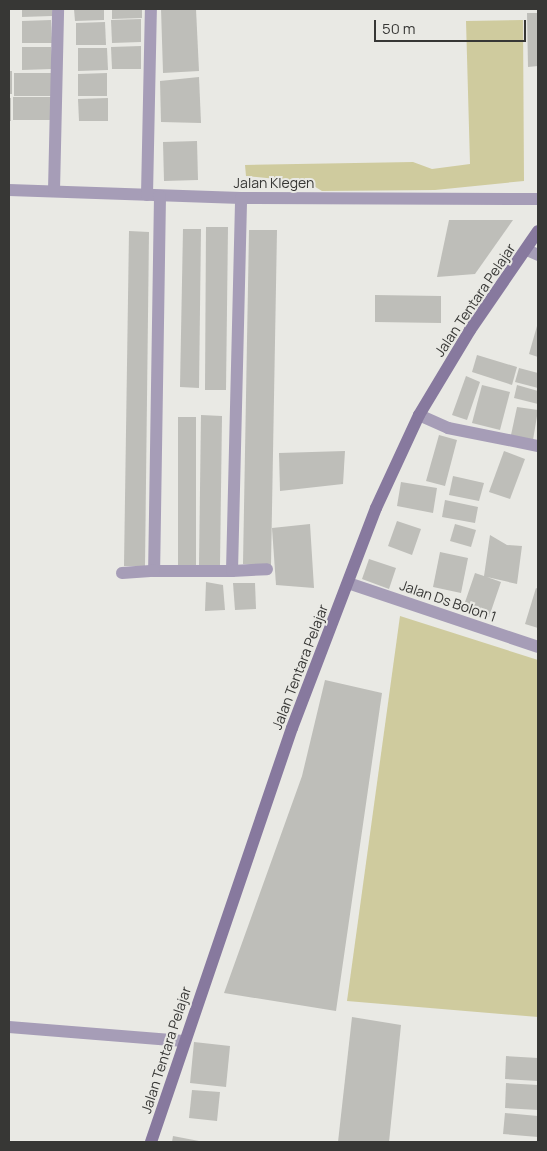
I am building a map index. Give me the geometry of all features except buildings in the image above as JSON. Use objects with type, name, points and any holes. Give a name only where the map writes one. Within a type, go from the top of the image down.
[{"type":"main road","name":"Jalan Tentara Pelajar","points":[[151,1142],[183,1041],[292,728],[376,508],[419,415],[470,330],[532,252],[538,232]]},
{"type":"street","points":[[54,191],[58,9]]},
{"type":"street","points":[[147,195],[151,9]]},
{"type":"street","name":"Jalan Klegen","points":[[9,190],[241,198],[538,199]]},
{"type":"street","points":[[154,572],[160,196]]},
{"type":"street","points":[[232,571],[241,198]]},
{"type":"street","points":[[419,415],[448,428],[538,446]]},
{"type":"street","points":[[122,573],[267,569]]},
{"type":"street","name":"Jalan Ds Bolon 1","points":[[348,583],[538,648]]},
{"type":"street","points":[[9,1027],[183,1041]]},
{"type":"shaded area","points":[[523,20],[524,181],[435,190],[322,191],[307,182],[246,176],[245,165],[413,162],[432,169],[470,164],[466,21]]},
{"type":"shaded area","points":[[400,616],[538,660],[538,1017],[347,1001]]}]
